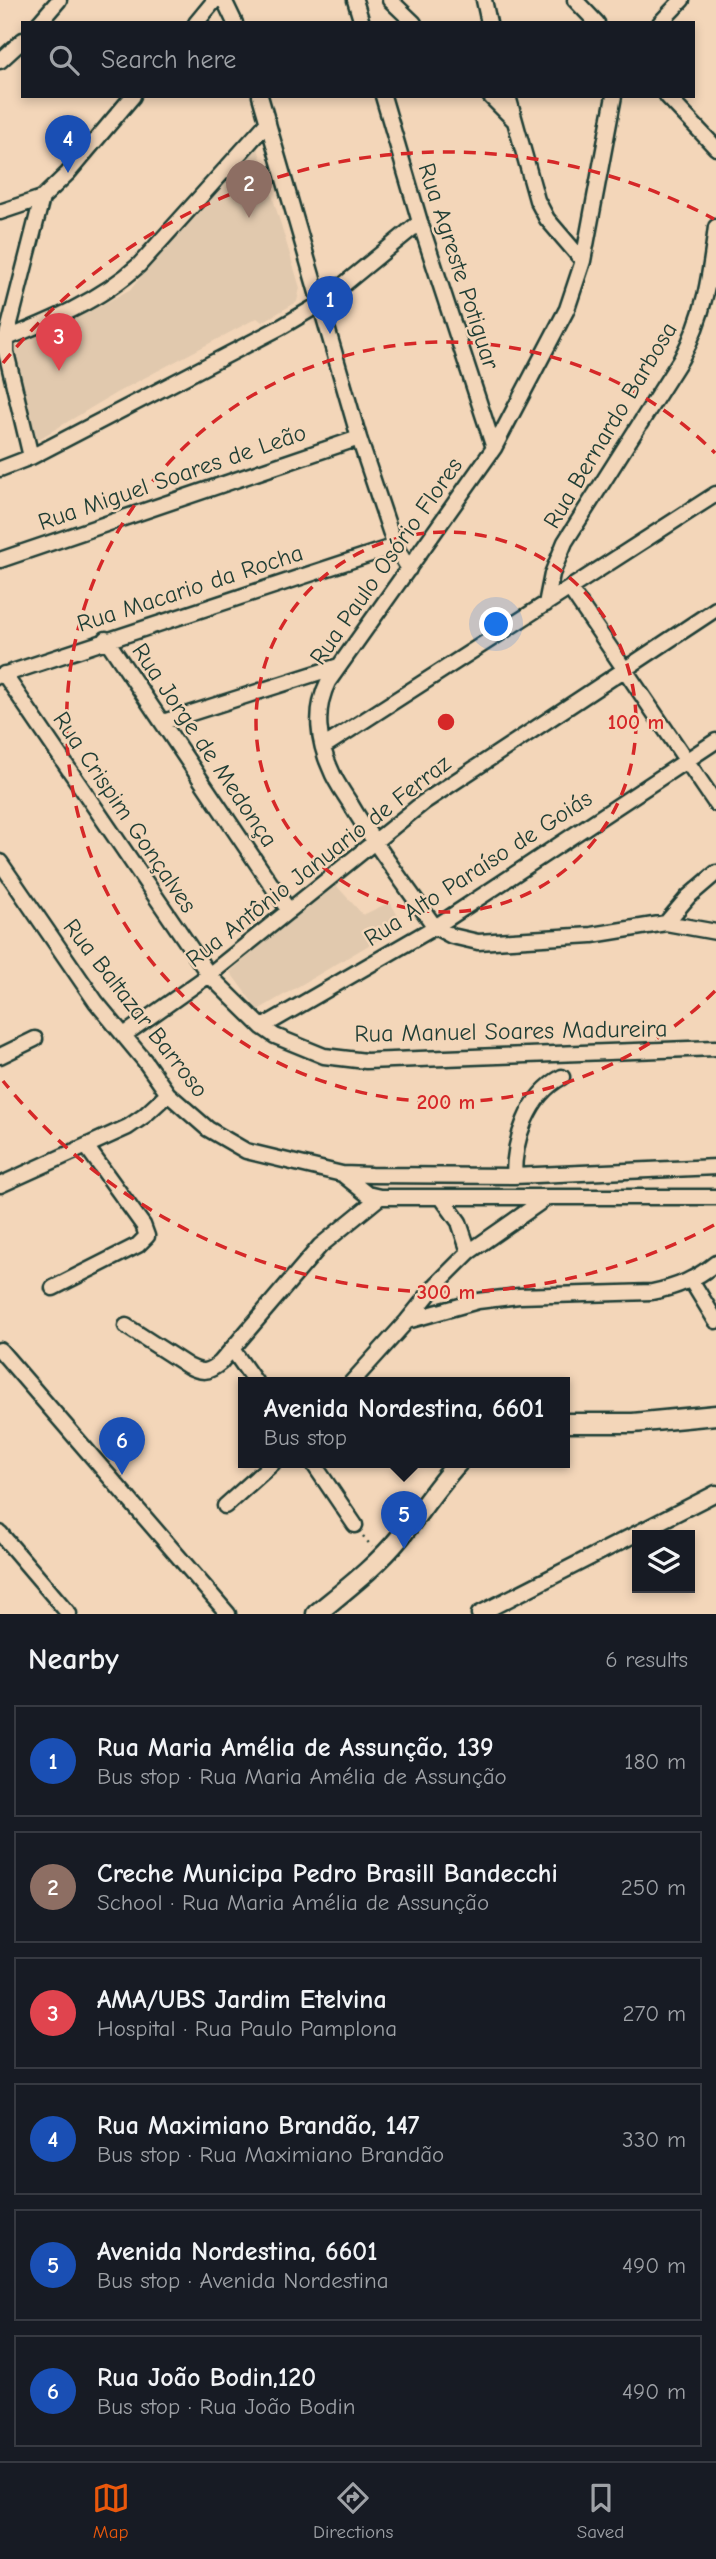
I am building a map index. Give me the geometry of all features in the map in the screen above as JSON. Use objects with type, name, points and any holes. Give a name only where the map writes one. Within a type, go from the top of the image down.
[{"type":"main road","points":[[570,1423],[633,1423],[716,1415]]},
{"type":"main road","points":[[316,1614],[380,1559],[400,1538],[453,1468]]},
{"type":"street","points":[[41,21],[59,0]]},
{"type":"street","points":[[197,21],[215,0]]},
{"type":"street","points":[[224,0],[234,21]]},
{"type":"street","points":[[355,0],[361,21]]},
{"type":"street","points":[[390,0],[412,21]]},
{"type":"street","points":[[484,0],[489,21]]},
{"type":"street","points":[[575,0],[595,21]]},
{"type":"street","points":[[662,21],[682,0]]},
{"type":"street","points":[[0,61],[21,42]]},
{"type":"street","points":[[0,212],[42,198],[68,173],[131,98]]},
{"type":"street","points":[[261,98],[359,438],[395,546],[409,569]]},
{"type":"street","name":"Rua Agreste Potiguar","points":[[384,98],[420,222],[494,448]]},
{"type":"street","points":[[492,98],[514,120]]},
{"type":"street","points":[[508,98],[537,200],[547,219],[583,261]]},
{"type":"street","name":"Rua Paulo Osório Flores","points":[[435,927],[374,841],[331,771],[323,747],[318,709],[322,694],[339,666],[494,448],[568,309],[583,261],[613,98]]},
{"type":"street","points":[[669,98],[716,148]]},
{"type":"street","points":[[3,340],[104,294],[121,282],[268,122]]},
{"type":"street","points":[[30,457],[3,340],[42,198]]},
{"type":"street","points":[[0,469],[30,457],[243,348],[320,304],[420,222]]},
{"type":"street","name":"Rua Bernardo Barbosa","points":[[546,604],[557,559],[571,531],[695,333],[710,277],[716,227]]},
{"type":"street","name":"Rua Miguel Soares de Leão","points":[[0,560],[359,438]]},
{"type":"street","points":[[323,747],[716,494]]},
{"type":"street","name":"Rua Macario da Rocha","points":[[2,675],[395,546]]},
{"type":"street","points":[[570,589],[716,804]]},
{"type":"street","name":"Rua Antônio Januario de Ferraz","points":[[124,1035],[209,975],[424,802],[716,609]]},
{"type":"street","name":"Rua Jorge de Medonça","points":[[106,639],[289,911]]},
{"type":"street","points":[[163,722],[339,666]]},
{"type":"street","name":"Rua Crispim Gonçalves","points":[[2,675],[209,975]]},
{"type":"street","name":"Rua Alto Paraíso de Goiás","points":[[262,1027],[435,927],[716,741]]},
{"type":"street","name":"Rua Baltazar Barroso","points":[[0,862],[96,1002],[168,1094],[208,1129],[246,1150],[342,1174]]},
{"type":"street","points":[[666,923],[688,897],[716,873]]},
{"type":"street","points":[[435,927],[452,936],[478,942],[592,936],[666,923],[716,932]]},
{"type":"street","name":"Rua Manuel Soares Madureira","points":[[209,975],[262,1027],[293,1045],[324,1056],[366,1061],[716,1048]]},
{"type":"street","points":[[0,1056],[35,1039]]},
{"type":"street","points":[[514,1176],[514,1151],[525,1121],[541,1094],[562,1077]]},
{"type":"street","points":[[0,1185],[128,1127],[168,1094]]},
{"type":"street","points":[[53,1288],[138,1245],[147,1236],[144,1225],[86,1146]]},
{"type":"street","points":[[342,1174],[514,1176],[716,1167]]},
{"type":"street","points":[[342,1174],[368,1194],[380,1197],[716,1197]]},
{"type":"street","points":[[126,1326],[198,1371],[211,1371],[320,1246],[380,1197]]},
{"type":"street","points":[[441,1197],[459,1222],[469,1252]]},
{"type":"street","points":[[356,1377],[437,1284],[469,1252],[546,1199]]},
{"type":"street","points":[[407,1321],[478,1301],[519,1296],[652,1292],[691,1280],[716,1263]]},
{"type":"street","points":[[691,1280],[716,1321]]},
{"type":"street","points":[[232,1349],[252,1377]]},
{"type":"street","points":[[0,1350],[228,1614]]},
{"type":"street","points":[[225,1506],[267,1468]]},
{"type":"street","points":[[316,1468],[355,1525]]},
{"type":"street","points":[[479,1614],[716,1493]]},
{"type":"street","points":[[0,1533],[69,1614]]},
{"type":"path","points":[[355,1525],[380,1559]]},
{"type":"shaded area","points":[[256,142],[300,288],[297,302],[262,322],[257,318],[116,393],[37,440],[9,349],[72,321],[131,289],[209,193]]},
{"type":"shaded area","points":[[334,883],[363,915],[390,902],[403,925],[258,1010],[230,972]]},
{"type":"place","name":"Rua Maximiano Brandão, 147","points":[[68,173]]},
{"type":"place","name":"Creche Municipa Pedro Brasill Bandecchi","points":[[249,218]]},
{"type":"place","name":"Rua Maria Amélia de Assunção, 139","points":[[330,334]]},
{"type":"place","name":"AMA/UBS Jardim Etelvina","points":[[59,371]]},
{"type":"place","name":"Rua João Bodin,120","points":[[122,1475]]},
{"type":"place","name":"Avenida Nordestina, 6601","points":[[404,1549]]}]
